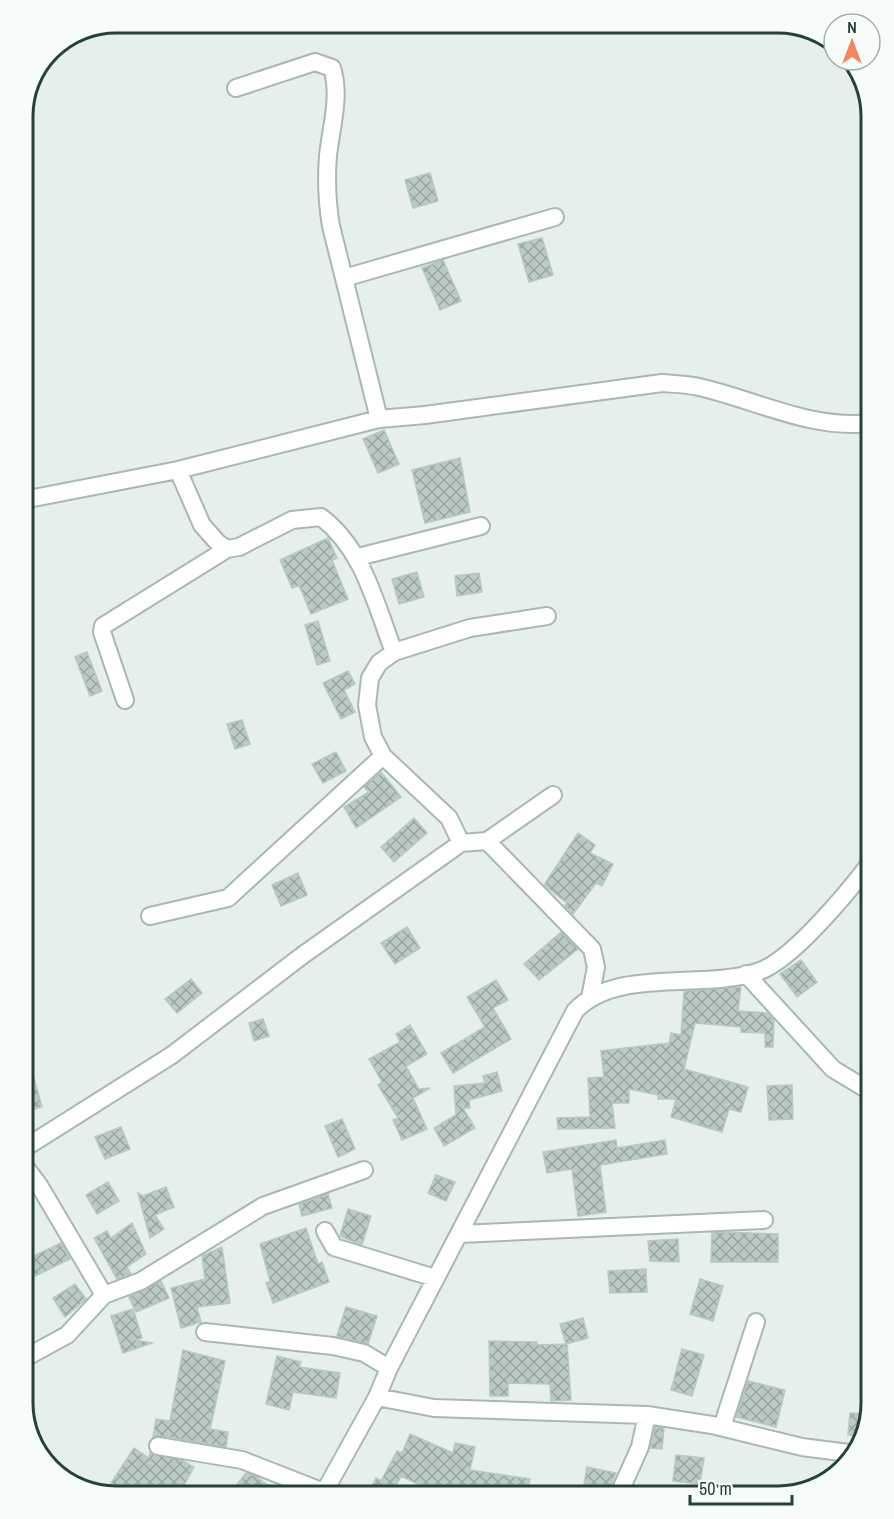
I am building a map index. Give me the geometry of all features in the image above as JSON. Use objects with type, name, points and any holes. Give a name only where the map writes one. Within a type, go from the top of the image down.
[{"type":"street","points":[[236,88],[315,62],[332,68],[338,85],[328,158],[326,196],[379,419]]},
{"type":"street","points":[[344,278],[555,216]]},
{"type":"street","points":[[33,498],[178,470],[379,419],[425,416],[662,383],[697,386],[796,417],[850,425],[861,424]]},
{"type":"street","points":[[178,470],[202,525],[218,543],[227,549]]},
{"type":"street","points":[[124,700],[102,632],[103,626],[227,549],[239,547],[292,520],[310,516],[321,517],[334,526],[358,557],[394,652]]},
{"type":"street","points":[[358,557],[481,526]]},
{"type":"street","points":[[461,843],[449,818],[383,756],[373,737],[369,716],[369,678],[379,663],[394,652],[470,628],[547,616]]},
{"type":"street","points":[[150,916],[228,898],[383,756]]},
{"type":"street","points":[[33,1142],[172,1055],[303,955],[461,843],[487,841],[553,795]]},
{"type":"street","points":[[487,841],[592,949],[596,967],[590,998]]},
{"type":"street","points":[[332,1486],[389,1368],[575,1011],[604,990],[746,974],[762,970],[794,946],[841,901],[861,876]]},
{"type":"street","points":[[746,974],[833,1069],[861,1086]]},
{"type":"street","points":[[33,1353],[67,1335],[104,1295],[141,1281],[263,1206],[364,1170]]},
{"type":"street","points":[[33,1178],[104,1295]]},
{"type":"street","points":[[459,1234],[764,1220]]},
{"type":"street","points":[[325,1231],[334,1247],[435,1278]]},
{"type":"street","points":[[722,1427],[756,1322]]},
{"type":"street","points":[[205,1332],[333,1346],[364,1353],[389,1368]]},
{"type":"street","points":[[377,1397],[434,1408],[647,1415],[722,1427],[802,1447],[844,1452]]},
{"type":"street","points":[[622,1486],[640,1447],[647,1415]]},
{"type":"street","points":[[158,1446],[242,1460],[306,1486]]},
{"type":"building","points":[[430,173],[438,201],[413,208],[405,180]]},
{"type":"building","points":[[542,238],[553,275],[529,282],[518,244]]},
{"type":"building","points":[[443,260],[461,301],[440,310],[422,268]]},
{"type":"building","points":[[384,430],[399,464],[378,473],[363,439]]},
{"type":"building","points":[[460,458],[470,512],[425,523],[412,470]]},
{"type":"building","points":[[328,538],[337,558],[332,560],[348,599],[311,614],[299,585],[292,588],[280,560]]},
{"type":"building","points":[[417,572],[424,597],[399,604],[392,579]]},
{"type":"building","points":[[479,573],[482,592],[457,596],[455,576]]},
{"type":"building","points":[[318,621],[330,661],[317,665],[305,625]]},
{"type":"building","points":[[87,652],[102,691],[90,696],[75,657]]},
{"type":"building","points":[[348,671],[355,684],[344,690],[355,712],[341,719],[323,683]]},
{"type":"building","points":[[242,720],[250,744],[235,749],[227,724]]},
{"type":"building","points":[[336,752],[346,771],[323,783],[312,764]]},
{"type":"building","points":[[381,772],[401,797],[356,828],[344,807],[369,792],[364,787]]},
{"type":"building","points":[[414,818],[427,833],[394,862],[381,847]]},
{"type":"building","points":[[578,833],[595,845],[590,853],[613,864],[602,886],[596,883],[573,914],[565,906],[567,903],[544,885]]},
{"type":"building","points":[[298,873],[307,895],[281,906],[272,885]]},
{"type":"building","points":[[407,927],[420,948],[395,964],[381,943]]},
{"type":"building","points":[[561,932],[578,949],[539,980],[524,964]]},
{"type":"building","points":[[801,960],[817,982],[797,997],[780,974]]},
{"type":"building","points":[[191,979],[202,993],[177,1013],[165,999]]},
{"type":"building","points":[[496,980],[508,1000],[493,1008],[511,1039],[453,1073],[441,1053],[485,1027],[467,997]]},
{"type":"building","points":[[741,987],[738,1011],[767,1013],[774,1020],[773,1047],[765,1047],[765,1033],[741,1032],[741,1027],[695,1023],[684,1069],[748,1087],[741,1112],[729,1109],[722,1132],[671,1117],[676,1099],[658,1099],[658,1095],[629,1089],[629,1103],[612,1103],[615,1128],[558,1129],[557,1118],[590,1117],[588,1078],[604,1077],[601,1051],[669,1043],[671,1033],[681,1035],[684,991]]},
{"type":"building","points":[[263,1019],[269,1036],[254,1041],[249,1023]]},
{"type":"building","points":[[410,1025],[427,1054],[406,1066],[419,1089],[430,1088],[413,1098],[427,1129],[402,1140],[393,1120],[398,1118],[378,1085],[382,1082],[369,1059],[400,1042],[396,1034]]},
{"type":"building","points":[[497,1072],[502,1091],[469,1100],[470,1108],[463,1108],[475,1128],[444,1146],[434,1128],[456,1115],[454,1086],[485,1083],[483,1076]]},
{"type":"building","points":[[33,1074],[42,1107],[33,1110]]},
{"type":"building","points":[[792,1085],[793,1119],[769,1120],[767,1086]]},
{"type":"building","points":[[342,1119],[355,1149],[338,1157],[325,1126]]},
{"type":"building","points":[[121,1127],[130,1149],[105,1159],[95,1137]]},
{"type":"building","points":[[616,1140],[617,1148],[665,1140],[667,1154],[600,1165],[606,1212],[578,1216],[572,1169],[547,1173],[543,1152]]},
{"type":"building","points":[[436,1175],[455,1182],[446,1201],[428,1193]]},
{"type":"building","points":[[108,1182],[119,1201],[97,1214],[86,1195]]},
{"type":"building","points":[[166,1187],[174,1207],[155,1215],[164,1229],[150,1238],[138,1193],[143,1196]]},
{"type":"building","points":[[328,1194],[332,1208],[302,1216],[299,1204]]},
{"type":"building","points":[[348,1209],[371,1216],[362,1245],[340,1236]]},
{"type":"building","points":[[132,1223],[146,1254],[127,1267],[131,1274],[117,1279],[94,1238],[107,1231],[111,1238]]},
{"type":"building","points":[[306,1228],[318,1264],[322,1262],[329,1282],[273,1303],[266,1283],[270,1281],[260,1244]]},
{"type":"building","points":[[712,1233],[778,1234],[778,1262],[711,1262]]},
{"type":"building","points":[[678,1239],[679,1262],[650,1261],[648,1241]]},
{"type":"building","points":[[61,1243],[70,1259],[33,1277],[33,1256]]},
{"type":"building","points":[[222,1247],[230,1303],[197,1307],[201,1322],[181,1328],[171,1288],[205,1279],[202,1256]]},
{"type":"building","points":[[646,1269],[647,1292],[610,1293],[608,1271]]},
{"type":"building","points":[[700,1279],[723,1286],[713,1321],[690,1314]]},
{"type":"building","points":[[161,1281],[169,1298],[136,1312],[129,1297]]},
{"type":"building","points":[[75,1284],[86,1299],[65,1317],[53,1298]]},
{"type":"building","points":[[346,1307],[377,1316],[368,1344],[337,1336]]},
{"type":"building","points":[[133,1309],[142,1338],[135,1340],[152,1343],[123,1353],[111,1316]]},
{"type":"building","points":[[583,1318],[588,1338],[566,1344],[560,1324]]},
{"type":"building","points":[[489,1341],[537,1342],[537,1345],[567,1344],[571,1400],[551,1401],[550,1384],[508,1383],[508,1396],[490,1396]]},
{"type":"building","points":[[682,1349],[704,1355],[692,1396],[671,1390]]},
{"type":"building","points":[[183,1350],[225,1361],[210,1429],[228,1432],[226,1447],[160,1436],[153,1437],[156,1419],[170,1421]]},
{"type":"building","points":[[277,1356],[301,1362],[299,1367],[340,1373],[336,1398],[293,1392],[289,1410],[266,1404]]},
{"type":"building","points":[[748,1381],[785,1390],[776,1427],[736,1417]]},
{"type":"building","points":[[850,1413],[860,1414],[855,1435],[848,1435]]},
{"type":"building","points":[[655,1427],[664,1428],[662,1449],[651,1448]]},
{"type":"building","points":[[410,1434],[453,1453],[455,1443],[475,1447],[470,1470],[530,1479],[529,1486],[422,1486],[401,1476],[396,1486],[372,1486],[376,1478],[381,1481],[397,1451],[402,1453]]},
{"type":"building","points":[[134,1448],[149,1458],[150,1453],[181,1460],[194,1467],[184,1486],[116,1486],[111,1483]]},
{"type":"building","points":[[676,1455],[704,1458],[700,1484],[673,1481]]},
{"type":"building","points":[[587,1467],[616,1473],[611,1486],[584,1484]]},
{"type":"building","points":[[246,1473],[255,1476],[268,1486],[236,1486]]}]
